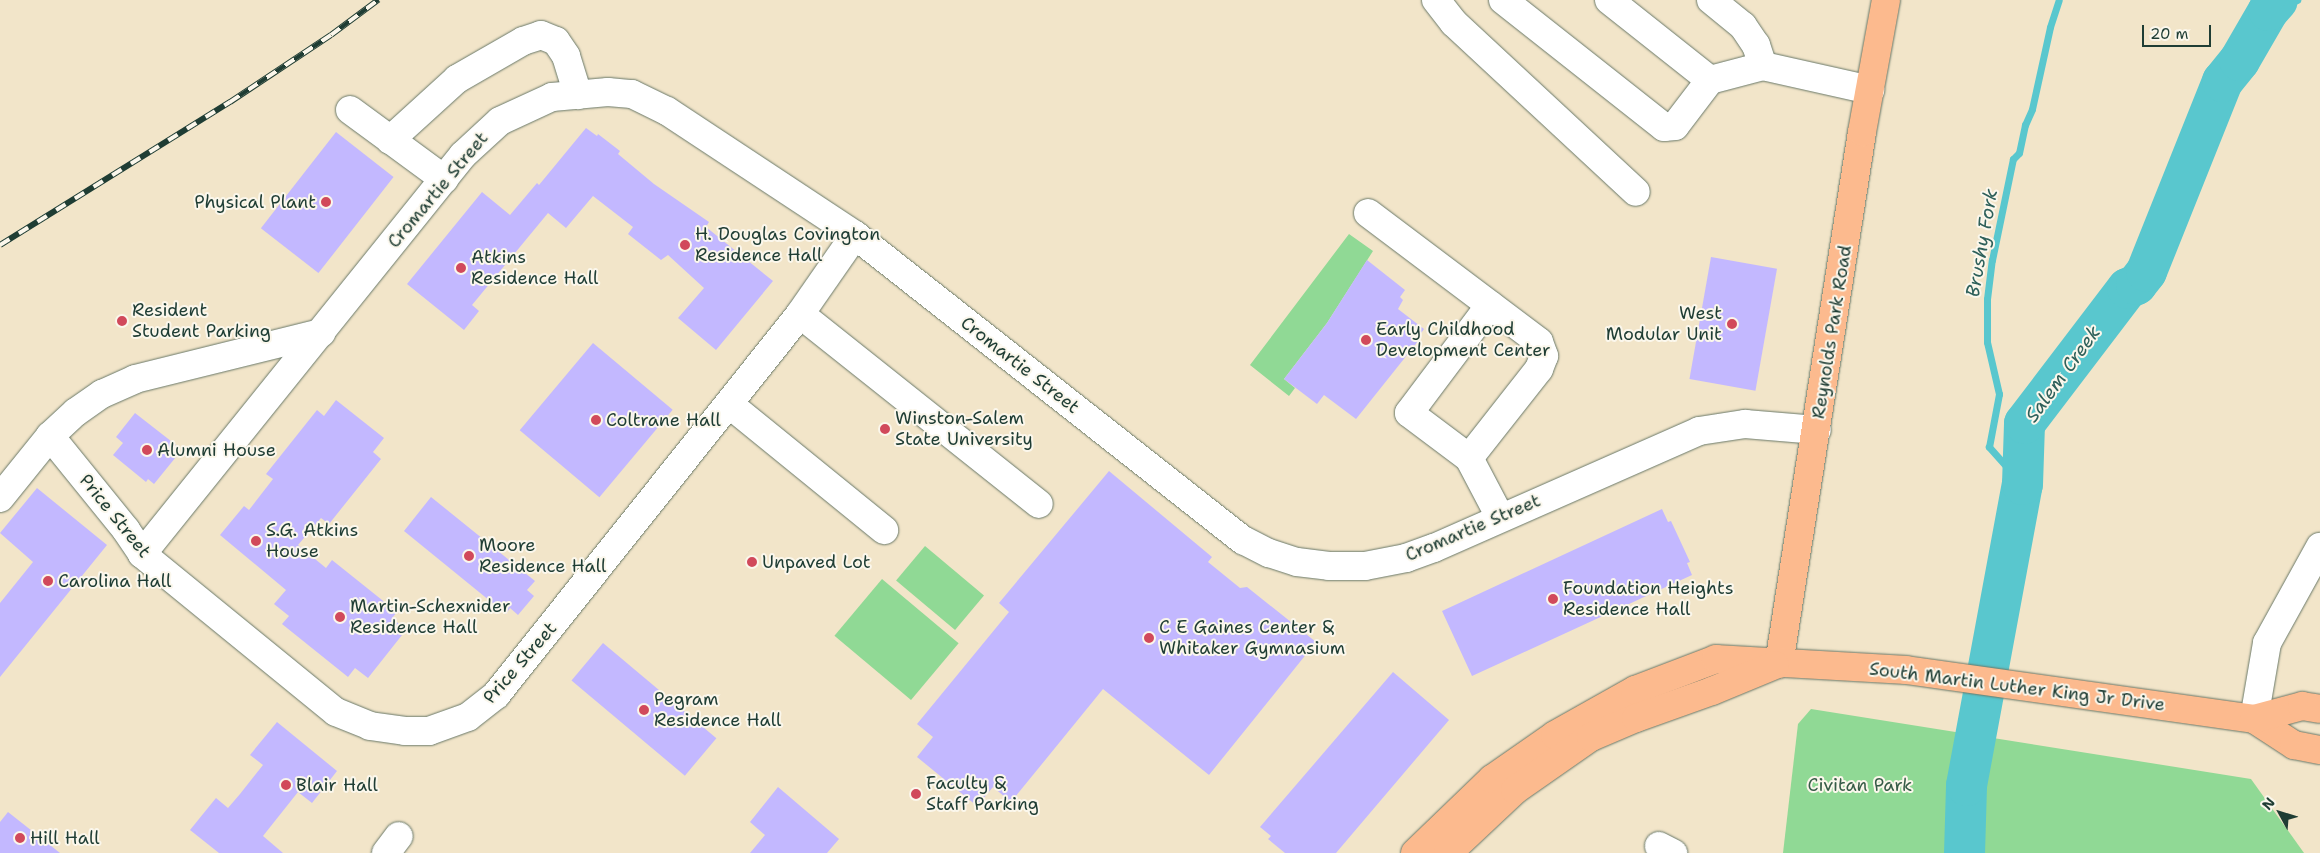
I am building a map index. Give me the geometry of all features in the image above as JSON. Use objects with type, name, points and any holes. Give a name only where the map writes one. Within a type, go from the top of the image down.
[{"type":"main road","name":"Reynolds Park Road","points":[[1779,664],[1886,0]]},
{"type":"main road","name":"South Martin Luther King Jr Drive","points":[[1415,853],[1492,779],[1555,735],[1635,690],[1716,659],[1906,670],[2254,719],[2302,706],[2320,709]]},
{"type":"main road","name":"South Martin Luther King Jr Drive","points":[[1448,853],[1475,825],[1515,790],[1591,737],[1779,664]]},
{"type":"main road","name":"South Martin Luther King Jr Drive","points":[[2254,719],[2294,745],[2320,750]]},
{"type":"street","points":[[1436,0],[1454,23],[1636,192]]},
{"type":"street","points":[[1502,0],[1664,127],[1675,126],[1710,80],[1763,66],[1870,90]]},
{"type":"street","points":[[1609,0],[1710,80]]},
{"type":"street","points":[[1711,0],[1744,26],[1756,46],[1763,66]]},
{"type":"street","points":[[390,140],[457,79],[523,41],[541,35],[556,41],[566,56],[578,95]]},
{"type":"street","name":"Cromartie Street","points":[[142,554],[463,155],[500,120],[552,98],[608,92],[632,94],[667,111],[855,235],[1243,540],[1269,554],[1297,562],[1329,566],[1365,566],[1406,558],[1434,548],[1699,431],[1745,424],[1817,430]]},
{"type":"street","points":[[350,110],[444,179]]},
{"type":"street","points":[[1368,213],[1539,342],[1544,356],[1539,369],[1469,458]]},
{"type":"street","name":"Price Street","points":[[50,436],[126,530],[142,554],[336,712],[370,726],[405,731],[429,731],[468,717],[481,709],[496,695],[589,581],[805,308],[855,235]]},
{"type":"street","points":[[1490,305],[1409,413],[1469,458],[1500,518]]},
{"type":"street","points":[[805,308],[1039,504]]},
{"type":"street","points":[[0,498],[50,436],[76,412],[102,394],[135,379],[321,333]]},
{"type":"street","points":[[729,404],[884,530]]},
{"type":"street","points":[[2254,719],[2267,644],[2320,547]]},
{"type":"green space","points":[[1349,234],[1373,251],[1327,323],[1284,379],[1295,388],[1289,396],[1250,365]]},
{"type":"green space","points":[[925,546],[984,595],[955,630],[896,580]]},
{"type":"green space","points":[[882,579],[959,643],[911,700],[834,636]]},
{"type":"green space","name":"Civitan Park","points":[[1811,709],[2251,779],[2304,853],[1783,853],[1798,724]]},
{"type":"building","name":"H. Douglas Covington Residence Hall","points":[[586,128],[597,136],[598,134],[620,151],[618,154],[654,184],[709,222],[706,227],[773,281],[716,350],[678,318],[704,288],[668,255],[661,260],[628,234],[633,227],[593,196],[566,228],[548,213],[472,305],[479,311],[464,330],[407,284],[482,192],[510,215],[537,183],[539,185]]},
{"type":"building","name":"Physical Plant","points":[[336,132],[394,177],[318,273],[261,228]]},
{"type":"building","name":"West Modular Unit","points":[[1711,257],[1777,269],[1755,391],[1689,379]]},
{"type":"building","name":"Early Childhood Development Center","points":[[1367,260],[1405,290],[1400,297],[1403,300],[1398,309],[1424,329],[1417,339],[1419,340],[1356,419],[1324,395],[1317,404],[1284,379],[1327,323]]},
{"type":"building","name":"Coltrane Hall","points":[[593,343],[673,410],[599,497],[520,430]]},
{"type":"building","points":[[336,400],[384,438],[373,452],[381,459],[329,524],[321,518],[298,545],[326,568],[332,560],[397,612],[392,618],[406,630],[368,678],[355,668],[348,677],[282,624],[289,616],[274,604],[286,590],[220,535],[244,506],[249,510],[273,479],[266,474],[317,410],[324,416]]},
{"type":"building","name":"Alumni House","points":[[135,413],[176,445],[174,447],[180,452],[154,484],[148,479],[146,482],[113,455],[123,443],[116,437]]},
{"type":"building","name":"C E Gaines Center & Whitaker Gymnasium","points":[[1109,471],[1212,557],[1208,562],[1240,588],[1247,587],[1316,642],[1209,775],[1103,689],[1011,802],[993,787],[977,806],[917,757],[933,737],[917,724],[1009,612],[999,603]]},
{"type":"building","name":"Carolina Hall","points":[[37,488],[107,545],[0,677],[0,603],[33,562],[0,533]]},
{"type":"building","name":"Moore Residence Hall","points":[[431,497],[535,581],[527,590],[534,596],[518,615],[510,608],[506,614],[404,531]]},
{"type":"building","name":"Foundation Heights Residence Hall","points":[[1662,509],[1668,522],[1671,521],[1690,562],[1687,563],[1692,575],[1472,676],[1442,611]]},
{"type":"building","name":"Pegram Residence Hall","points":[[603,643],[716,738],[685,776],[572,681]]},
{"type":"building","points":[[1393,672],[1449,720],[1336,853],[1285,853],[1268,839],[1271,836],[1260,827]]},
{"type":"building","name":"Blair Hall","points":[[277,722],[337,771],[312,803],[298,792],[263,836],[283,853],[219,853],[190,830],[216,798],[228,808],[240,794],[263,765],[250,755]]},
{"type":"building","points":[[778,787],[839,839],[827,853],[750,853],[765,835],[750,822]]},
{"type":"building","name":"Hill Hall","points":[[8,812],[60,853],[0,853],[0,822]]},
{"type":"waterway","name":"Brushy Fork","points":[[2022,484],[1989,447],[1999,394],[1987,342],[1987,299],[1992,260],[2013,159],[2019,153],[2025,125],[2032,109],[2050,27],[2059,0]]},
{"type":"waterway","name":"Salem Creek","points":[[1964,853],[1966,785],[2022,484],[2024,423],[2127,288],[2136,284],[2146,271],[2222,81],[2239,60],[2268,10],[2277,0]]},
{"type":"waterway","points":[[2268,10],[2297,0]]},
{"type":"railway","points":[[0,245],[230,102],[331,35],[378,0]]},
{"type":"place","name":"Physical Plant","points":[[326,202]]},
{"type":"place","name":"H. Douglas Covington Residence Hall","points":[[685,245]]},
{"type":"place","name":"Atkins Residence Hall","points":[[461,268]]},
{"type":"place","name":"Resident Student Parking","points":[[122,321]]},
{"type":"place","name":"West Modular Unit","points":[[1732,324]]},
{"type":"place","name":"Early Childhood Development Center","points":[[1366,340]]},
{"type":"place","name":"Coltrane Hall","points":[[596,420]]},
{"type":"place","name":"Winston-Salem State University","points":[[885,429]]},
{"type":"place","name":"Alumni House","points":[[147,450]]},
{"type":"place","name":"S.G. Atkins House","points":[[256,541]]},
{"type":"place","name":"Moore Residence Hall","points":[[469,556]]},
{"type":"place","name":"Unpaved Lot","points":[[752,562]]},
{"type":"place","name":"Carolina Hall","points":[[48,581]]},
{"type":"place","name":"Foundation Heights Residence Hall","points":[[1553,599]]},
{"type":"place","name":"Martin-Schexnider Residence Hall","points":[[340,617]]},
{"type":"place","name":"C E Gaines Center & Whitaker Gymnasium","points":[[1149,638]]},
{"type":"place","name":"Pegram Residence Hall","points":[[644,710]]},
{"type":"place","name":"Blair Hall","points":[[286,785]]},
{"type":"place","name":"Faculty & Staff Parking","points":[[916,794]]},
{"type":"place","name":"Hill Hall","points":[[20,838]]}]
